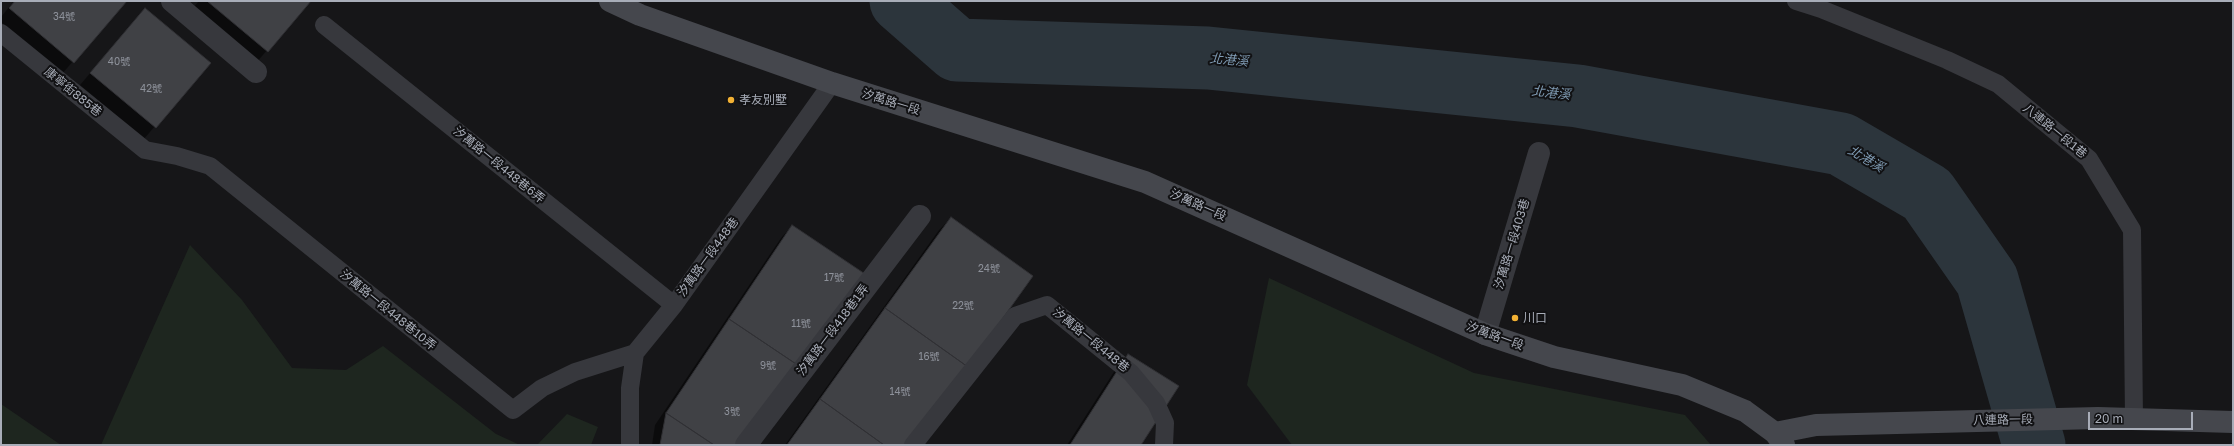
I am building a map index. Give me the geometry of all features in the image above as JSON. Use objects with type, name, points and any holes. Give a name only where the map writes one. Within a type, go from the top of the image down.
[{"type":"street","points":[[172,1],[256,72]]},
{"type":"street","name":"汐萬路一段","points":[[610,1],[637,8],[832,84],[1145,182],[1485,334],[1554,357],[1682,385],[1745,411],[1779,439]]},
{"type":"street","name":"汐萬路一段403巷","points":[[1485,334],[1539,154]]},
{"type":"street","name":"汐萬路一段418巷1弄","points":[[746,445],[920,216]]},
{"type":"street","name":"八連路一段","points":[[1779,439],[1816,425],[2098,418],[2233,422]]},
{"type":"lane","name":"八連路一段1巷","points":[[1796,1],[1821,9],[1947,60],[1998,84],[2089,159],[2132,230],[2134,419]]},
{"type":"lane","name":"汐萬路一段448巷6弄","points":[[324,24],[674,305]]},
{"type":"lane","name":"康寧街885巷","points":[[1,33],[145,150]]},
{"type":"lane","name":"汐萬路一段448巷","points":[[635,353],[674,305],[832,84]]},
{"type":"lane","name":"汐萬路一段448巷10弄","points":[[145,150],[177,156],[210,166],[513,410],[542,388],[575,372],[635,353]]},
{"type":"lane","name":"汐萬路一段448巷","points":[[913,445],[1015,316],[1047,305],[1131,373],[1156,403],[1165,424],[1164,445]]},
{"type":"lane","points":[[630,445],[630,388],[635,353]]},
{"type":"shaded area","points":[[190,245],[242,300],[292,368],[346,370],[383,346],[496,434],[520,445],[101,445]]},
{"type":"shaded area","points":[[1269,278],[1474,373],[1685,415],[1711,445],[1292,445],[1247,385]]},
{"type":"shaded area","points":[[1,404],[61,445],[1,445]]},
{"type":"shaded area","points":[[567,414],[598,427],[591,445],[537,445]]},
{"type":"building","points":[[15,1],[127,1],[74,63],[9,8]]},
{"type":"building","points":[[207,1],[311,1],[268,52]]},
{"type":"building","points":[[145,8],[211,63],[156,128],[90,73]]},
{"type":"building","points":[[951,217],[1033,276],[968,367],[885,308]]},
{"type":"building","points":[[792,225],[871,278],[808,372],[729,319]]},
{"type":"building","points":[[885,308],[968,367],[911,445],[884,445],[820,399]]},
{"type":"building","points":[[729,319],[808,372],[759,445],[714,445],[666,413]]},
{"type":"building","points":[[1128,354],[1179,386],[1141,445],[1070,445]]},
{"type":"building","points":[[820,399],[884,445],[787,445]]},
{"type":"building","points":[[666,413],[714,445],[660,445]]},
{"type":"waterway","name":"北港溪","points":[[901,1],[957,50],[1208,58],[1578,96],[1841,144],[1927,194],[1987,280],[2034,445]]},
{"type":"place","name":"孝友別墅","points":[[731,100]]},
{"type":"place","name":"川口","points":[[1515,318]]}]
